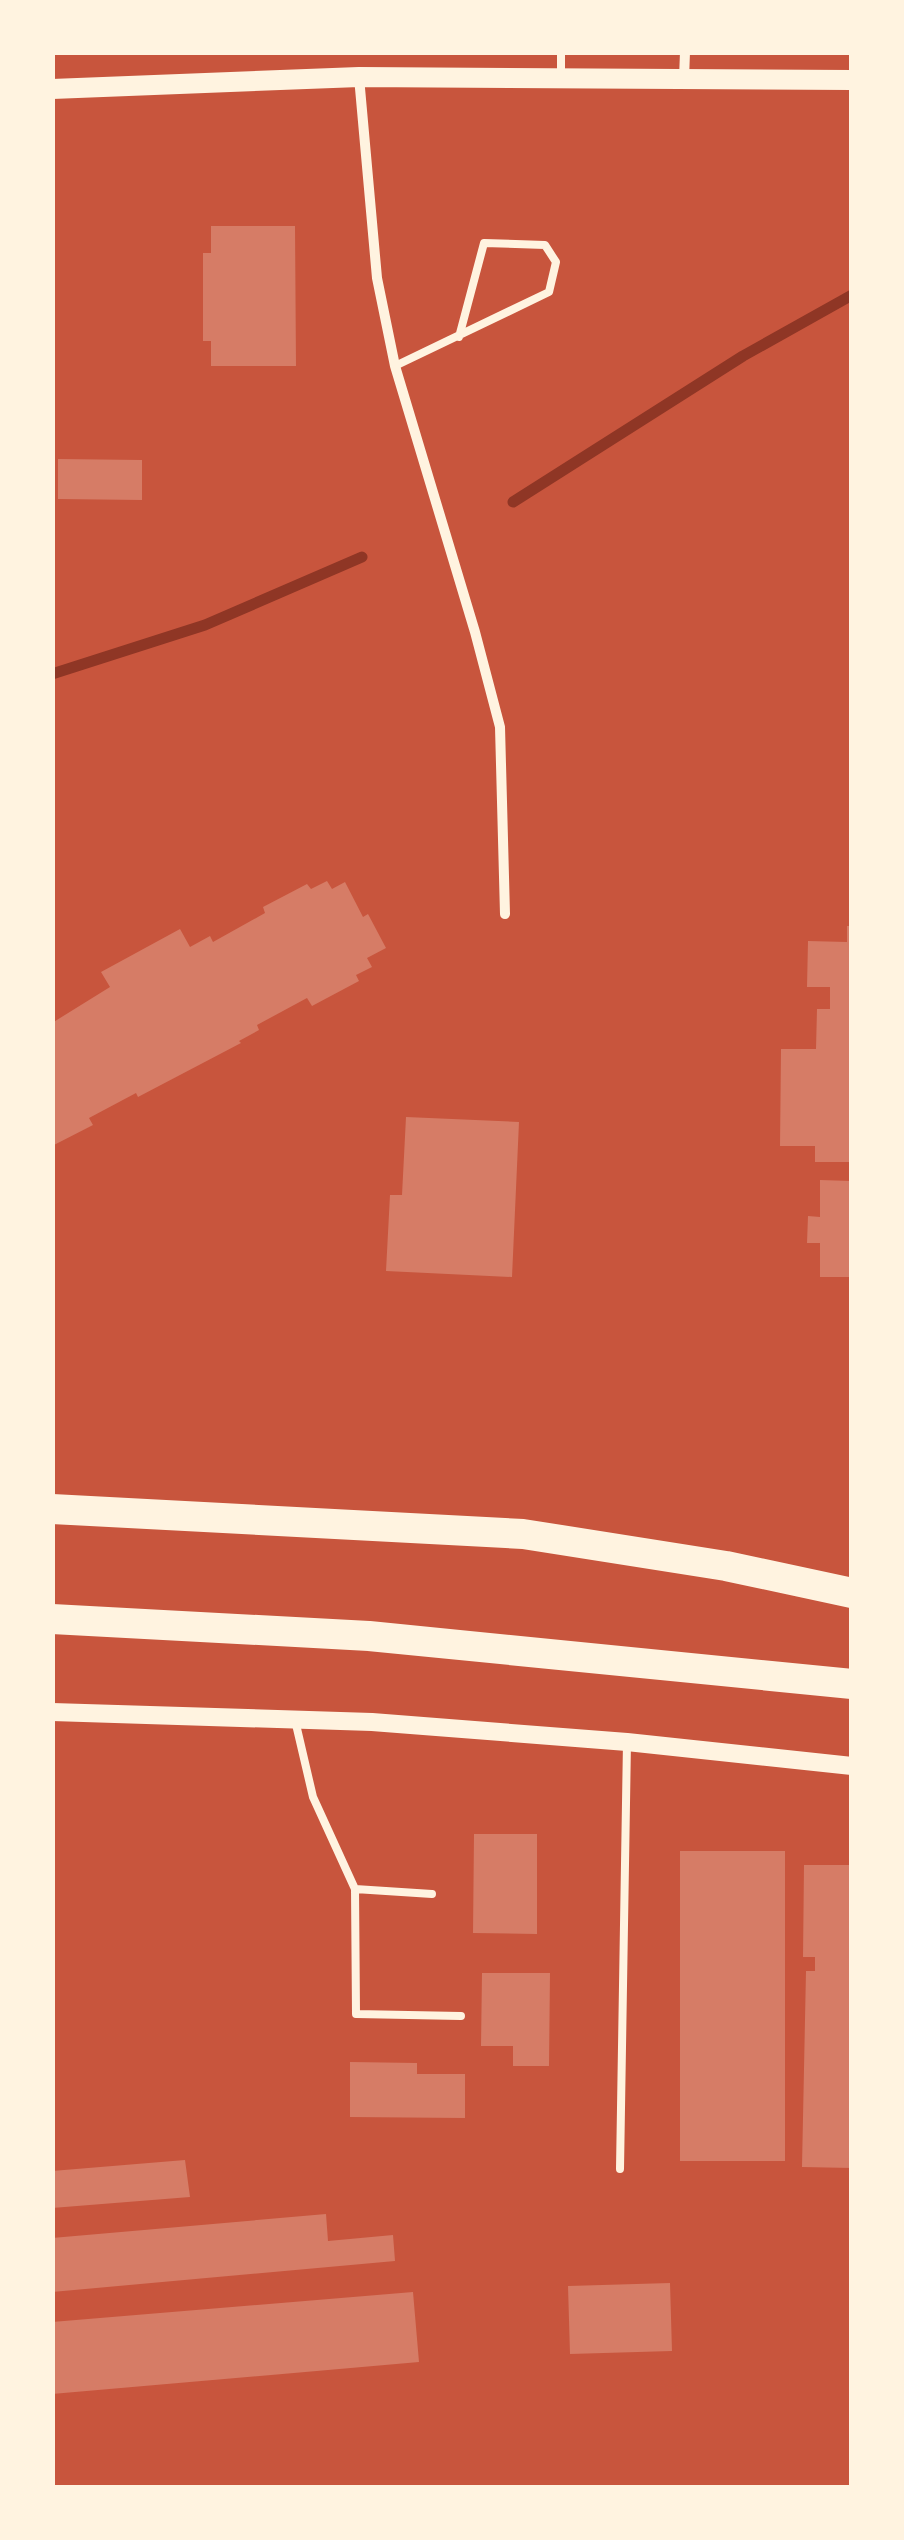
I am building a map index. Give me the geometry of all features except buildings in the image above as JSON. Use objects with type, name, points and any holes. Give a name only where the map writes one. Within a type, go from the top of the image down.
[{"type":"highway","points":[[52,1508],[523,1534],[726,1566],[852,1593]]},
{"type":"highway","points":[[52,1619],[369,1636],[852,1684]]},
{"type":"main road","points":[[52,89],[359,77],[852,80]]},
{"type":"street","points":[[684,80],[686,52]]},
{"type":"street","points":[[359,77],[377,278],[395,366],[500,727],[505,914]]},
{"type":"street","points":[[52,1712],[294,1718],[627,1742],[852,1766]]},
{"type":"lane","points":[[561,52],[561,77]]},
{"type":"lane","points":[[395,366],[459,337],[549,292],[556,262],[545,245],[484,244],[459,337]]},
{"type":"lane","points":[[294,1718],[313,1798],[354,1889],[356,2014],[461,2016]]},
{"type":"lane","points":[[620,2170],[627,1742]]},
{"type":"lane","points":[[354,1889],[432,1894]]},
{"type":"waterway","points":[[513,502],[743,356],[852,295]]},
{"type":"waterway","points":[[52,674],[205,625],[362,557]]}]
